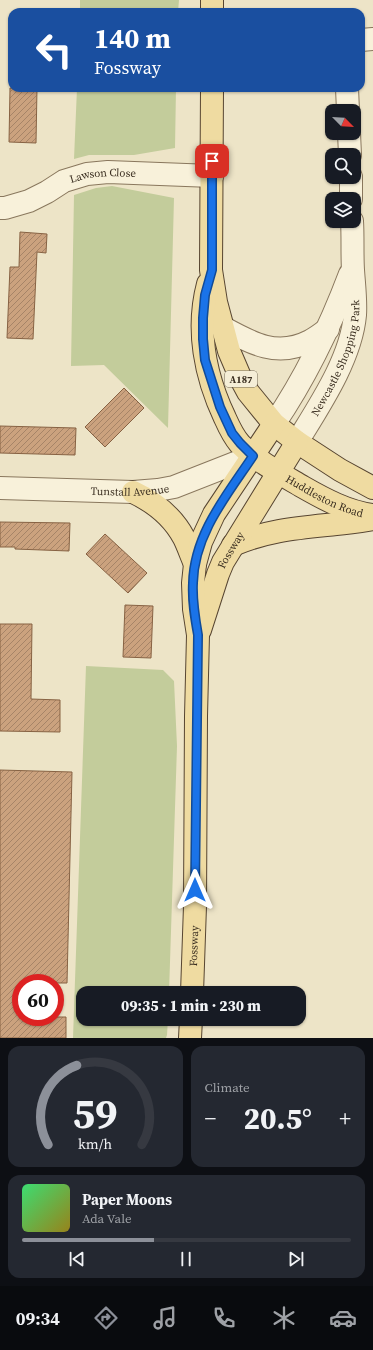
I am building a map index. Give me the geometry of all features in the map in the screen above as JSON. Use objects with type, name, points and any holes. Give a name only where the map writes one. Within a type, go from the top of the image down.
[{"type":"main road","name":"A187","points":[[212,92],[212,270],[216,302],[229,351],[241,379],[256,402],[274,424]]},
{"type":"main road","name":"A187","points":[[212,270],[205,295],[203,318],[205,360],[220,407],[232,433],[253,456]]},
{"type":"main road","points":[[274,424],[297,442],[340,470],[373,488]]},
{"type":"main road","name":"Fossway","points":[[192,986],[195,906],[198,635],[194,609],[193,583],[195,564],[201,542],[214,514],[274,424]]},
{"type":"main road","name":"Fossway","points":[[198,635],[218,574],[233,545],[297,442]]},
{"type":"main road","name":"Huddleston Road","points":[[253,456],[313,493],[353,510],[373,515]]},
{"type":"main road","points":[[133,492],[154,504],[178,528],[185,538],[195,564]]},
{"type":"main road","points":[[233,545],[251,537],[294,528],[373,519]]},
{"type":"main road","points":[[190,1038],[191,1026]]},
{"type":"street","points":[[347,92],[348,104]]},
{"type":"street","name":"Lawson Close","points":[[0,208],[29,201],[47,192],[64,180],[87,174],[108,172],[212,176]]},
{"type":"street","name":"Newcastle Shopping Park","points":[[297,442],[328,390],[348,345],[355,316],[352,228]]},
{"type":"street","name":"Newcastle Shopping Park","points":[[274,424],[297,389],[328,329],[353,268]]},
{"type":"street","points":[[222,327],[258,346],[283,349],[300,346],[311,341],[328,329]]},
{"type":"street","name":"Tunstall Avenue","points":[[0,488],[133,492],[174,487],[253,456]]},
{"type":"green space","points":[[80,0],[179,0],[178,8],[80,8]]},
{"type":"green space","points":[[77,92],[176,92],[175,148],[134,155],[89,155],[74,159]]},
{"type":"green space","points":[[112,186],[174,198],[168,428],[104,365],[71,366],[74,195],[96,188]]},
{"type":"green space","points":[[86,666],[163,670],[174,681],[177,746],[169,986],[76,986],[76,1026],[168,1026],[167,1035],[166,1038],[73,1038]]},
{"type":"building","points":[[10,92],[37,92],[36,143],[9,142]]},
{"type":"building","points":[[20,232],[47,234],[46,253],[37,252],[33,339],[7,338],[10,267],[19,267]]},
{"type":"building","points":[[124,388],[144,408],[105,447],[85,427]]},
{"type":"building","points":[[0,426],[76,428],[75,455],[0,453]]},
{"type":"building","points":[[0,522],[70,523],[69,551],[0,547]]},
{"type":"building","points":[[105,534],[147,573],[128,593],[86,554]]},
{"type":"building","points":[[125,605],[153,606],[151,658],[123,657]]},
{"type":"building","points":[[0,624],[32,624],[31,699],[60,700],[60,732],[0,731]]},
{"type":"building","points":[[0,770],[72,772],[67,983],[64,983],[64,974],[12,974],[12,1026],[64,1026],[64,1017],[66,1017],[66,1038],[0,1038]]},
{"type":"route","points":[[195,890],[198,635],[194,609],[193,583],[195,564],[201,542],[214,514],[253,456],[232,433],[220,407],[205,360],[203,318],[205,295],[212,270],[212,161]]}]
